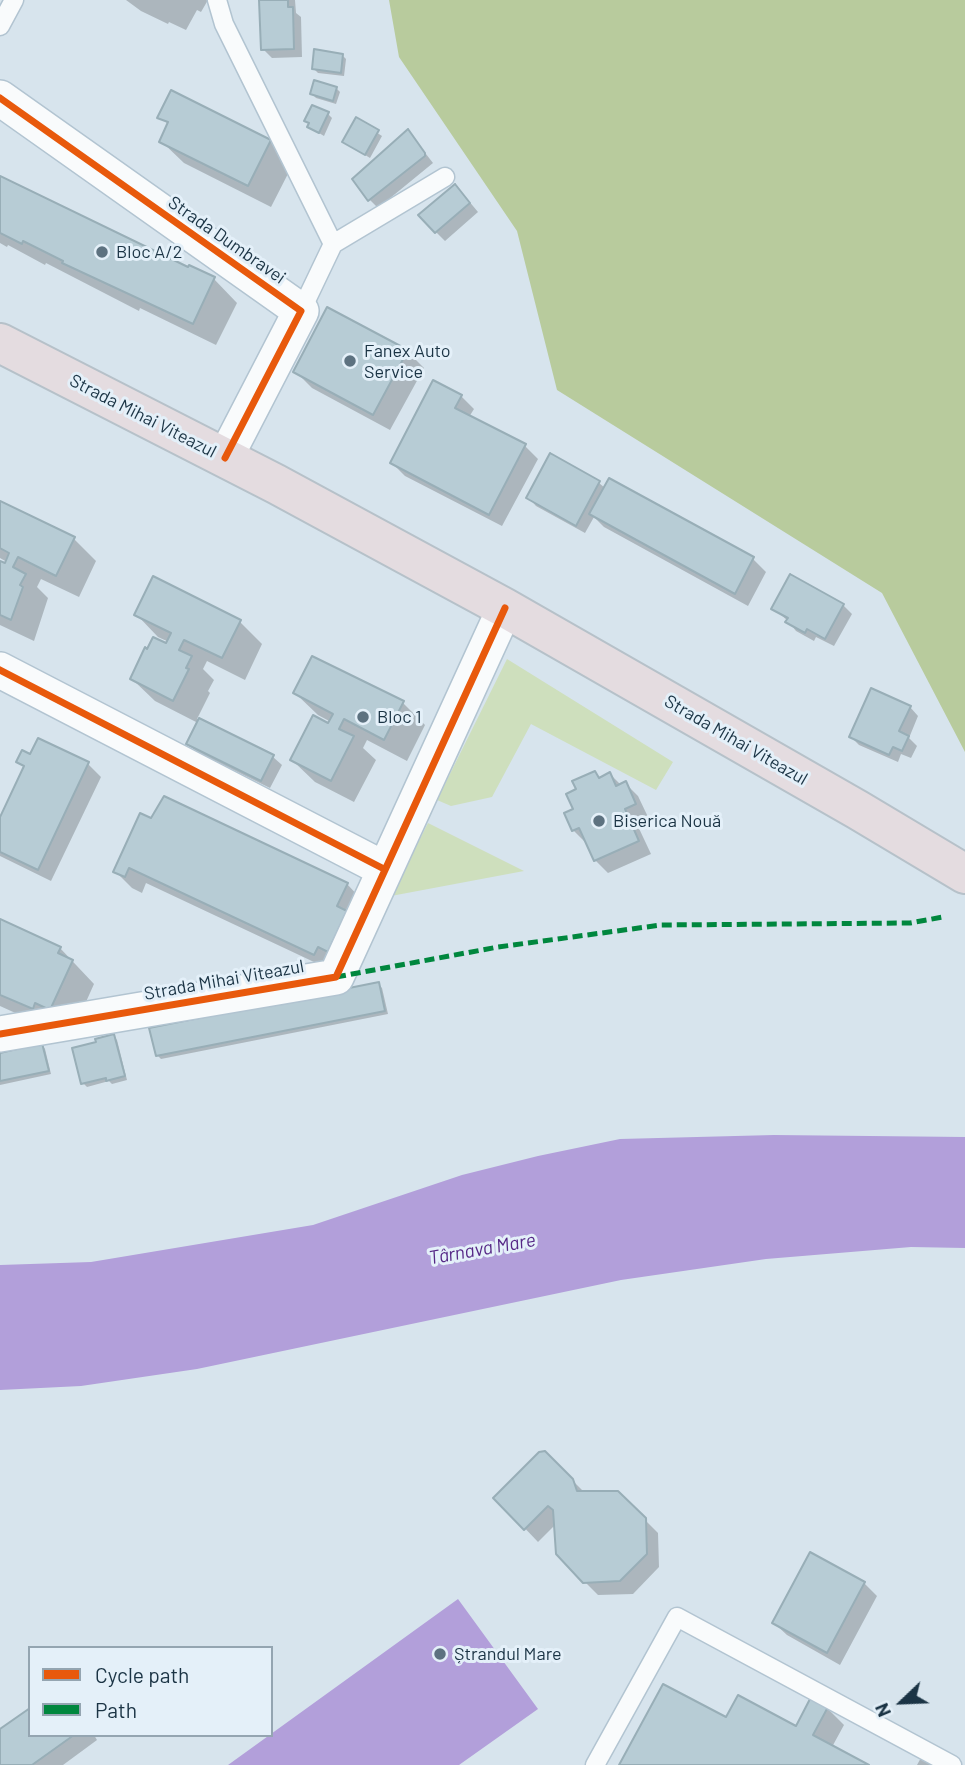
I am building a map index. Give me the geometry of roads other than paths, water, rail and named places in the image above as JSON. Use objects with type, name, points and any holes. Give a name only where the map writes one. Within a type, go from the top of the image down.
[{"type":"highway","name":"Strada Mihai Viteazul","points":[[1,346],[225,458],[505,608],[965,874]]},
{"type":"street","name":"Strada Dumbravei","points":[[0,98],[301,312]]},
{"type":"street","points":[[225,458],[301,312]]},
{"type":"street","name":"Strada Mihai Viteazul","points":[[0,1034],[336,977],[505,608]]},
{"type":"street","points":[[0,670],[384,869]]},
{"type":"lane","points":[[0,26],[14,0]]},
{"type":"lane","points":[[217,0],[224,24],[333,244]]},
{"type":"lane","points":[[301,312],[333,244],[445,177]]},
{"type":"lane","points":[[595,1765],[677,1617],[953,1765]]},
{"type":"water","name":"Târnava Mare","points":[[774,1135],[965,1137],[965,1248],[911,1247],[766,1259],[621,1280],[197,1369],[81,1386],[0,1390],[0,1265],[91,1262],[313,1225],[462,1175],[620,1139]]},
{"type":"water","name":"Ștrandul Mare","points":[[458,1599],[538,1709],[459,1765],[228,1765],[267,1737],[273,1737],[273,1733]]},
{"type":"place","name":"Bloc A/2","points":[[102,252]]},
{"type":"place","name":"Fanex Auto Service","points":[[350,361]]},
{"type":"place","name":"Bloc 1","points":[[363,717]]},
{"type":"place","name":"Biserica Nouă","points":[[599,821]]},
{"type":"place","name":"Ștrandul Mare","points":[[440,1654]]}]
